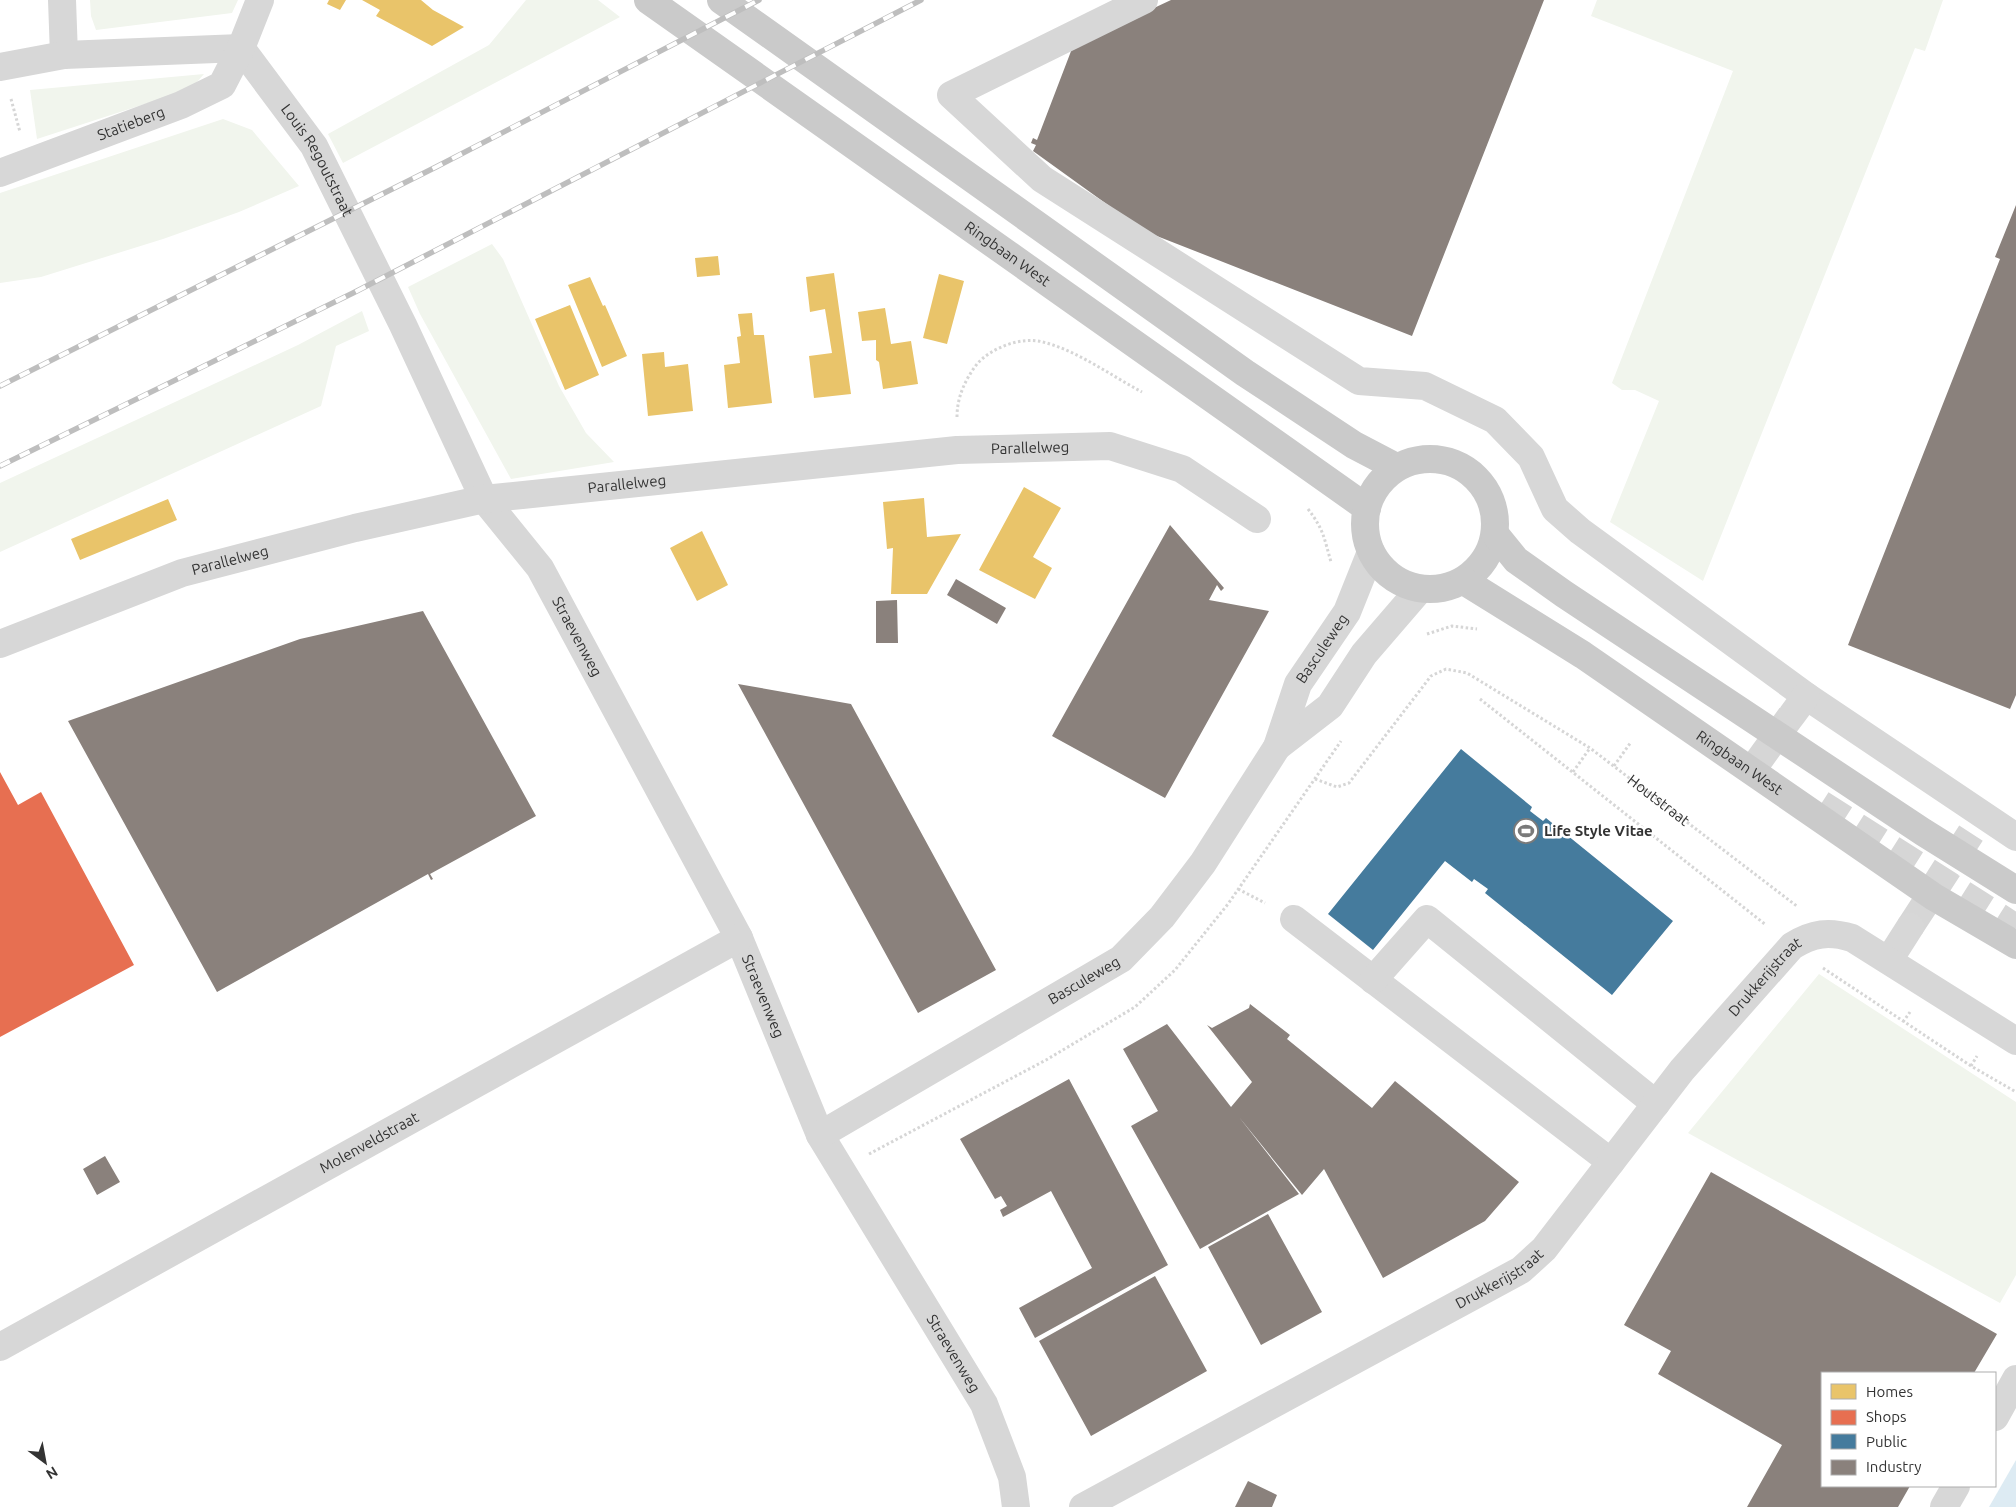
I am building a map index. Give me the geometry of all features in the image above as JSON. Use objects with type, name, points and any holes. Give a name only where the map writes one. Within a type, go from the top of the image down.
[{"type":"main road","name":"Ringbaan West","points":[[648,0],[1366,508]]},
{"type":"main road","points":[[721,0],[1245,373],[1354,445],[1396,467]]},
{"type":"main road","points":[[1425,458],[1454,462],[1478,479],[1493,504],[1495,534],[1484,560],[1464,581],[1443,588],[1420,589],[1391,576],[1371,552],[1365,531],[1366,508],[1377,485],[1396,467],[1425,458]]},
{"type":"main road","points":[[1495,534],[1516,560],[1564,594],[1923,832],[2016,890]]},
{"type":"main road","name":"Ringbaan West","points":[[1464,581],[1583,655],[1934,897],[2016,945]]},
{"type":"street","points":[[62,0],[64,55]]},
{"type":"street","name":"Statieberg","points":[[0,173],[181,105],[222,85],[241,48],[260,0]]},
{"type":"street","points":[[1144,0],[952,95],[1042,179],[1359,381],[1424,386],[1494,420],[1532,457],[1555,509],[1580,531],[1799,705],[1977,825],[2016,837]]},
{"type":"street","points":[[1,67],[64,55],[241,48]]},
{"type":"street","name":"Louis Regoutstraat","points":[[241,48],[314,146],[403,325],[484,499]]},
{"type":"street","name":"Parallelweg","points":[[0,644],[182,573],[355,528],[484,499],[957,450],[1110,446],[1182,469],[1257,519]]},
{"type":"street","name":"Straevenweg","points":[[484,499],[540,568],[739,938],[820,1134],[984,1404],[1012,1477],[1016,1507]]},
{"type":"street","name":"Basculeweg","points":[[820,1134],[1121,959],[1162,917],[1203,863],[1276,746],[1298,684],[1347,612],[1371,552]]},
{"type":"street","name":"Basculeweg","points":[[1276,746],[1330,706],[1364,654],[1420,589]]},
{"type":"street","points":[[1294,919],[1611,1162]]},
{"type":"street","points":[[1373,980],[1427,919],[1656,1104]]},
{"type":"street","points":[[1889,960],[1910,927]]},
{"type":"street","points":[[1819,934],[1836,934],[1852,938],[2016,1041]]},
{"type":"street","name":"Drukkerijstraat","points":[[1082,1507],[1521,1270],[1544,1249],[1682,1070],[1792,946],[1819,934]]},
{"type":"street","name":"Molenveldstraat","points":[[0,1347],[739,938]]},
{"type":"street","points":[[1996,1415],[2016,1379]]},
{"type":"street","points":[[1944,1507],[1955,1487]]},
{"type":"path","points":[[1,67],[20,132],[13,133]]},
{"type":"path","points":[[1425,635],[1452,626],[1479,630]]},
{"type":"path","name":"Houtstraat","points":[[1315,779],[1337,787],[1349,783],[1431,676],[1446,669],[1467,673],[1590,748],[1809,915],[1819,934]]},
{"type":"path","points":[[1480,699],[1792,946],[1836,978],[1936,1044],[2016,1092]]},
{"type":"path","points":[[1614,766],[1631,742]]},
{"type":"path","points":[[1573,772],[1590,748]]},
{"type":"shaded area","points":[[90,0],[238,0],[232,13],[96,30],[91,16]]},
{"type":"shaded area","points":[[526,0],[598,0],[620,17],[343,163],[328,134],[489,45]]},
{"type":"shaded area","points":[[1597,0],[1943,0],[1925,51],[1915,48],[1703,581],[1610,522],[1659,401],[1635,390],[1622,390],[1612,383],[1733,71],[1591,16]]},
{"type":"shaded area","points":[[204,74],[191,89],[37,139],[30,90]]},
{"type":"shaded area","points":[[223,119],[252,130],[299,186],[239,212],[163,239],[41,277],[0,283],[0,193]]},
{"type":"shaded area","points":[[492,244],[503,259],[559,386],[586,433],[614,462],[511,479],[420,314],[408,287]]},
{"type":"shaded area","points":[[362,311],[369,331],[336,346],[321,406],[0,552],[0,483],[298,345]]},
{"type":"shaded area","points":[[1819,974],[2016,1102],[2016,1275],[2000,1303],[1688,1133]]},
{"type":"shaded area","points":[[2016,1460],[2016,1507],[1989,1507]]},
{"type":"building: Homes","points":[[329,0],[346,0],[340,10],[327,4]]},
{"type":"building: Homes","points":[[362,0],[421,0],[433,10],[464,27],[432,46],[376,16],[380,10]]},
{"type":"building: Homes","points":[[718,256],[720,275],[697,277],[695,258]]},
{"type":"building: Homes","points":[[834,273],[851,394],[814,398],[809,356],[832,353],[825,309],[810,312],[806,277]]},
{"type":"building: Homes","points":[[939,274],[964,281],[947,344],[923,338]]},
{"type":"building: Homes","points":[[590,277],[603,306],[605,305],[627,356],[602,367],[568,285]]},
{"type":"building: Homes","points":[[570,305],[599,375],[565,390],[535,319]]},
{"type":"building: Homes","points":[[885,308],[891,344],[911,341],[918,384],[883,389],[879,362],[876,360],[876,340],[862,341],[858,312]]},
{"type":"building: Homes","points":[[752,313],[754,335],[764,335],[772,403],[728,408],[724,365],[740,363],[737,337],[741,336],[738,314]]},
{"type":"building: Homes","points":[[664,352],[665,367],[688,364],[693,411],[648,416],[642,354]]},
{"type":"building: Homes","points":[[1024,487],[1061,508],[1033,557],[1052,568],[1035,599],[979,570]]},
{"type":"building: Homes","points":[[924,498],[927,537],[961,534],[927,594],[891,594],[893,548],[887,549],[883,502]]},
{"type":"building: Homes","points":[[168,499],[177,520],[80,560],[71,539]]},
{"type":"building: Homes","points":[[702,531],[728,585],[697,601],[670,548]]},
{"type":"building: Shops","points":[[0,772],[18,805],[41,792],[134,965],[0,1037]]},
{"type":"building: Public","points":[[1461,749],[1532,807],[1530,811],[1543,821],[1546,818],[1673,921],[1612,995],[1485,893],[1488,889],[1474,879],[1472,882],[1445,861],[1373,950],[1328,914]]},
{"type":"building: Industry","points":[[1171,0],[1544,0],[1412,336],[1144,231],[1033,151],[1036,145],[1031,143],[1033,138],[1037,140],[1073,46]]},
{"type":"building: Industry","points":[[2016,205],[2016,695],[2010,709],[1848,645],[2000,259],[1995,257]]},
{"type":"building: Industry","points":[[1170,525],[1224,588],[1221,591],[1217,585],[1209,600],[1269,611],[1165,798],[1052,736]]},
{"type":"building: Industry","points":[[956,579],[1006,608],[997,624],[947,595]]},
{"type":"building: Industry","points":[[897,600],[898,643],[876,643],[876,601]]},
{"type":"building: Industry","points":[[423,611],[536,816],[430,874],[433,879],[431,880],[428,874],[217,992],[68,721],[300,639]]},
{"type":"building: Industry","points":[[738,684],[851,704],[996,970],[918,1013]]},
{"type":"building: Industry","points":[[1250,1004],[1290,1035],[1287,1039],[1372,1108],[1395,1081],[1519,1182],[1485,1221],[1383,1278],[1324,1169],[1302,1195],[1239,1117],[1299,1194],[1200,1249],[1131,1126],[1158,1111],[1123,1049],[1167,1024],[1231,1107],[1252,1082],[1207,1025],[1212,1028],[1249,1008]]},
{"type":"building: Industry","points":[[1069,1079],[1168,1265],[1035,1338],[1019,1308],[1092,1268],[1051,1191],[1003,1217],[1000,1210],[1007,1206],[1001,1196],[995,1199],[960,1139]]},
{"type":"building: Industry","points":[[105,1156],[120,1182],[97,1195],[83,1169]]},
{"type":"building: Industry","points":[[1711,1172],[1997,1334],[1975,1372],[1821,1372],[1821,1487],[1909,1487],[1898,1507],[1747,1507],[1782,1445],[1658,1374],[1671,1351],[1624,1325]]},
{"type":"building: Industry","points":[[1268,1214],[1322,1312],[1261,1345],[1208,1247]]},
{"type":"building: Industry","points":[[1155,1276],[1207,1371],[1091,1436],[1039,1341]]},
{"type":"building: Industry","points":[[1248,1481],[1277,1495],[1272,1507],[1235,1507]]},
{"type":"tunnel","points":[[1757,763],[1791,716]]},
{"type":"tunnel","points":[[1821,804],[2016,928]]},
{"type":"tunnel","points":[[1910,927],[1971,833]]},
{"type":"railway","points":[[0,386],[436,167],[759,0]]},
{"type":"railway","points":[[0,466],[353,293],[921,0]]},
{"type":"place","name":"Life Style Vitae","points":[[1526,831]]}]
